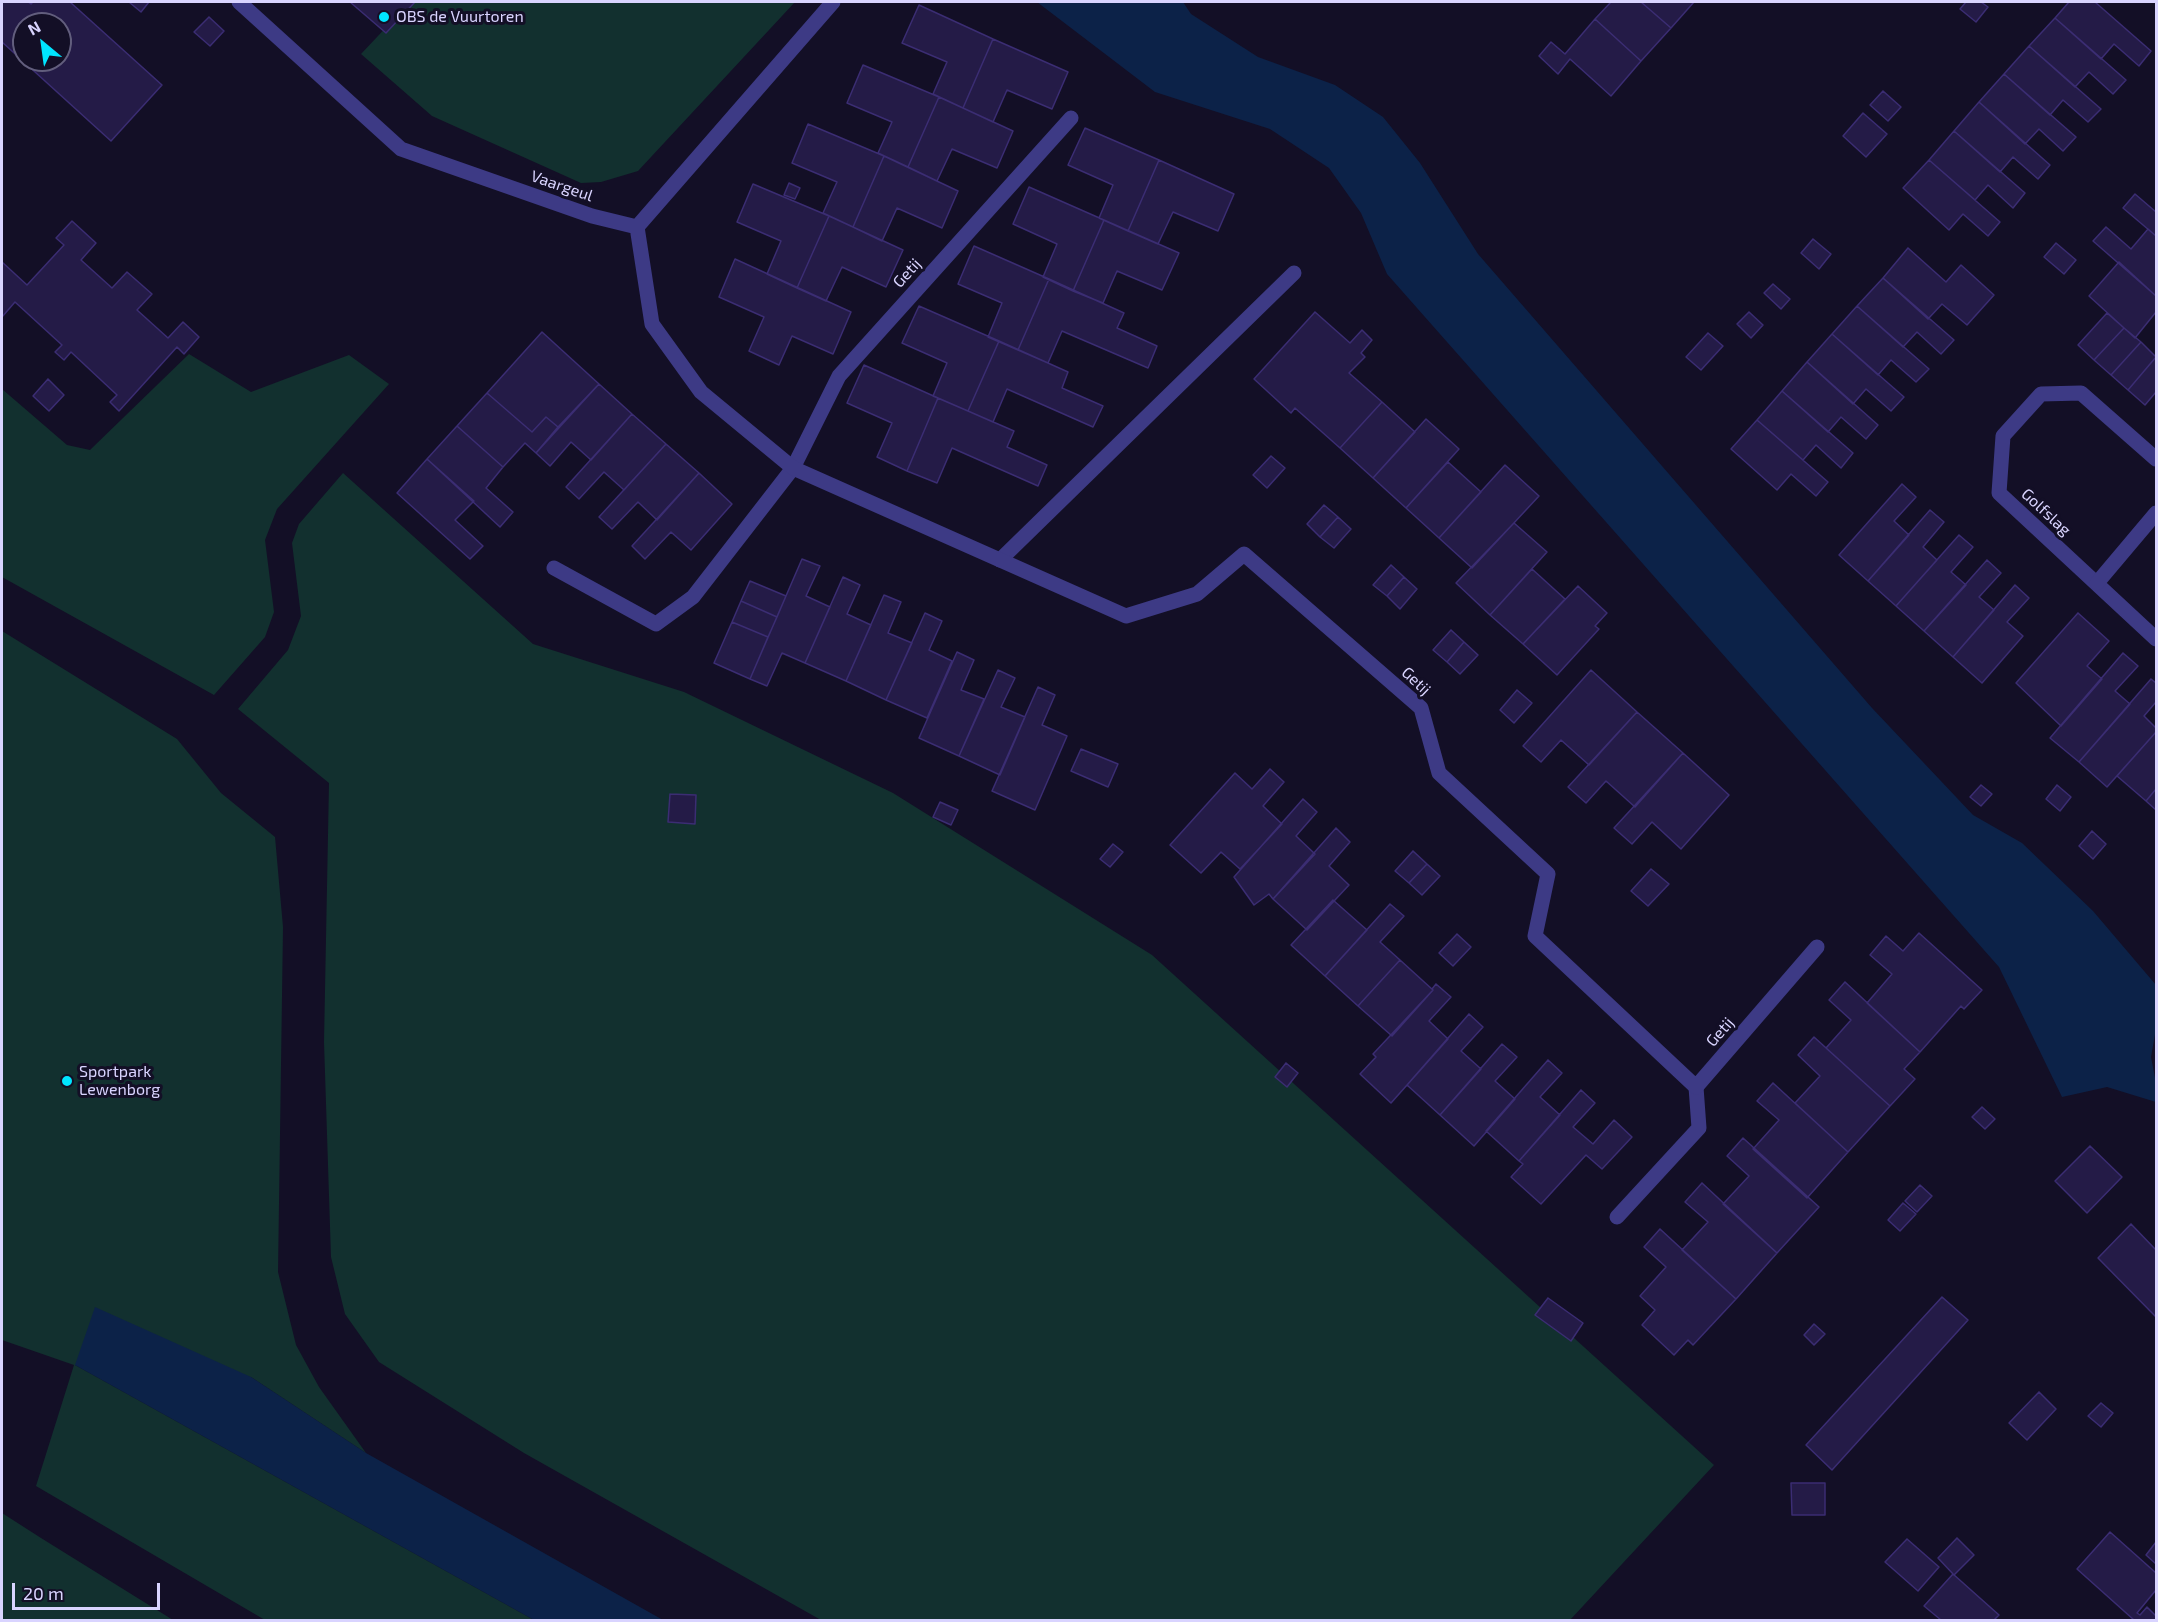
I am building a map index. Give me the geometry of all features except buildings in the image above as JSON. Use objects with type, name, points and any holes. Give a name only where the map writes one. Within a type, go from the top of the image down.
[{"type":"street","name":"Vaargeul","points":[[239,2],[401,149],[592,216],[637,227]]},
{"type":"street","points":[[637,227],[833,2]]},
{"type":"street","name":"Getij","points":[[554,568],[656,624],[693,597],[793,468],[839,376],[1071,118]]},
{"type":"street","name":"Getij","points":[[637,227],[652,324],[701,392],[793,468],[1126,616],[1197,594],[1244,554],[1421,708],[1439,773],[1548,874],[1535,936],[1696,1087],[1818,947]]},
{"type":"street","points":[[1000,560],[1294,273]]},
{"type":"street","name":"Golfslag","points":[[2157,459],[2081,393],[2041,394],[2003,436],[1999,493],[2157,639]]},
{"type":"street","points":[[2097,583],[2157,513]]},
{"type":"street","points":[[1617,1217],[1699,1128],[1696,1087]]},
{"type":"green space","points":[[410,2],[795,2],[638,171],[601,182],[581,183],[432,116],[361,54]]},
{"type":"green space","points":[[189,354],[251,392],[349,355],[389,384],[277,509],[265,540],[274,612],[265,637],[214,695],[2,577],[2,389],[67,445],[90,450]]},
{"type":"green space","points":[[343,473],[533,644],[684,692],[893,793],[1152,955],[1714,1465],[1570,1620],[821,1620],[524,1453],[379,1362],[345,1314],[331,1257],[324,1042],[329,783],[238,709],[288,650],[301,616],[292,543],[299,524]]},
{"type":"green space","points":[[2,631],[177,739],[221,793],[275,837],[283,927],[278,1272],[296,1345],[319,1387],[366,1453],[251,1377],[75,1365],[534,1620],[265,1620],[36,1486],[74,1365],[2,1340]]},
{"type":"green space","points":[[2,1513],[41,1538],[173,1620],[2,1620]]},
{"type":"water","points":[[1037,2],[1183,2],[1191,14],[1258,57],[1335,85],[1383,117],[1420,163],[1478,254],[1872,708],[1973,815],[2022,843],[2093,911],[2156,985],[2156,1029],[2151,1057],[2156,1083],[2156,1102],[2107,1087],[2062,1097],[1999,967],[1387,274],[1361,213],[1329,168],[1270,129],[1155,92]]},
{"type":"water","points":[[95,1307],[251,1377],[366,1453],[663,1620],[534,1620],[75,1365]]},
{"type":"place","name":"OBS de Vuurtoren","points":[[384,17]]},
{"type":"place","name":"Sportpark Lewenborg","points":[[67,1081]]}]
